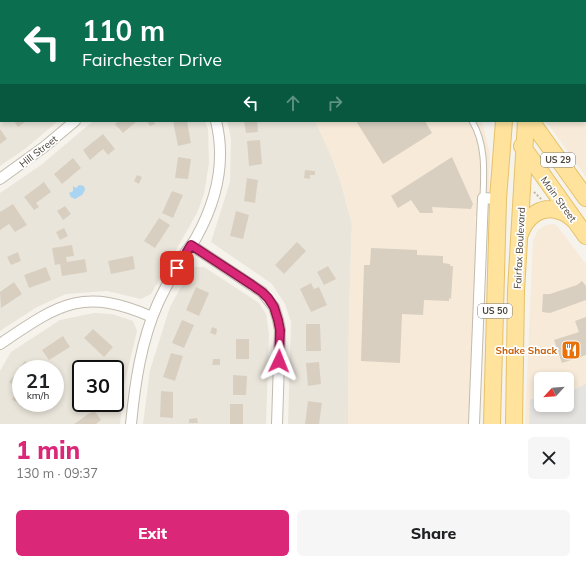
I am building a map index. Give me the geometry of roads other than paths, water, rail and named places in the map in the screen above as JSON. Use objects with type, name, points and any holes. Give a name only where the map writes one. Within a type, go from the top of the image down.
[{"type":"main road","name":"US 50","points":[[492,424],[495,302],[490,198],[504,122]]},
{"type":"main road","name":"Main Street","points":[[505,122],[586,236]]},
{"type":"main road","name":"Fairfax Boulevard","points":[[514,424],[516,291],[526,122]]},
{"type":"main road","name":"US 29","points":[[532,122],[586,198]]},
{"type":"main road","points":[[519,235],[527,220],[539,212],[555,210],[574,219]]},
{"type":"street","name":"Hill Street","points":[[0,179],[44,147],[73,122]]},
{"type":"street","points":[[131,424],[134,386],[152,317],[158,302],[210,209],[217,184],[220,164],[219,137],[216,122]]},
{"type":"street","points":[[474,424],[478,303],[490,198]]},
{"type":"street","points":[[191,245],[262,292],[274,307],[280,330],[277,424]]},
{"type":"street","points":[[0,344],[42,316],[58,308],[72,304],[110,302],[132,308],[152,317]]},
{"type":"street","points":[[478,303],[495,302]]},
{"type":"lane","points":[[472,122],[478,133],[482,148],[490,198]]},
{"type":"water","points":[[79,185],[84,186],[85,190],[82,195],[75,199],[71,197],[69,193],[73,191],[73,186],[76,188]]},
{"type":"place","name":"Shake Shack","points":[[571,350]]}]
